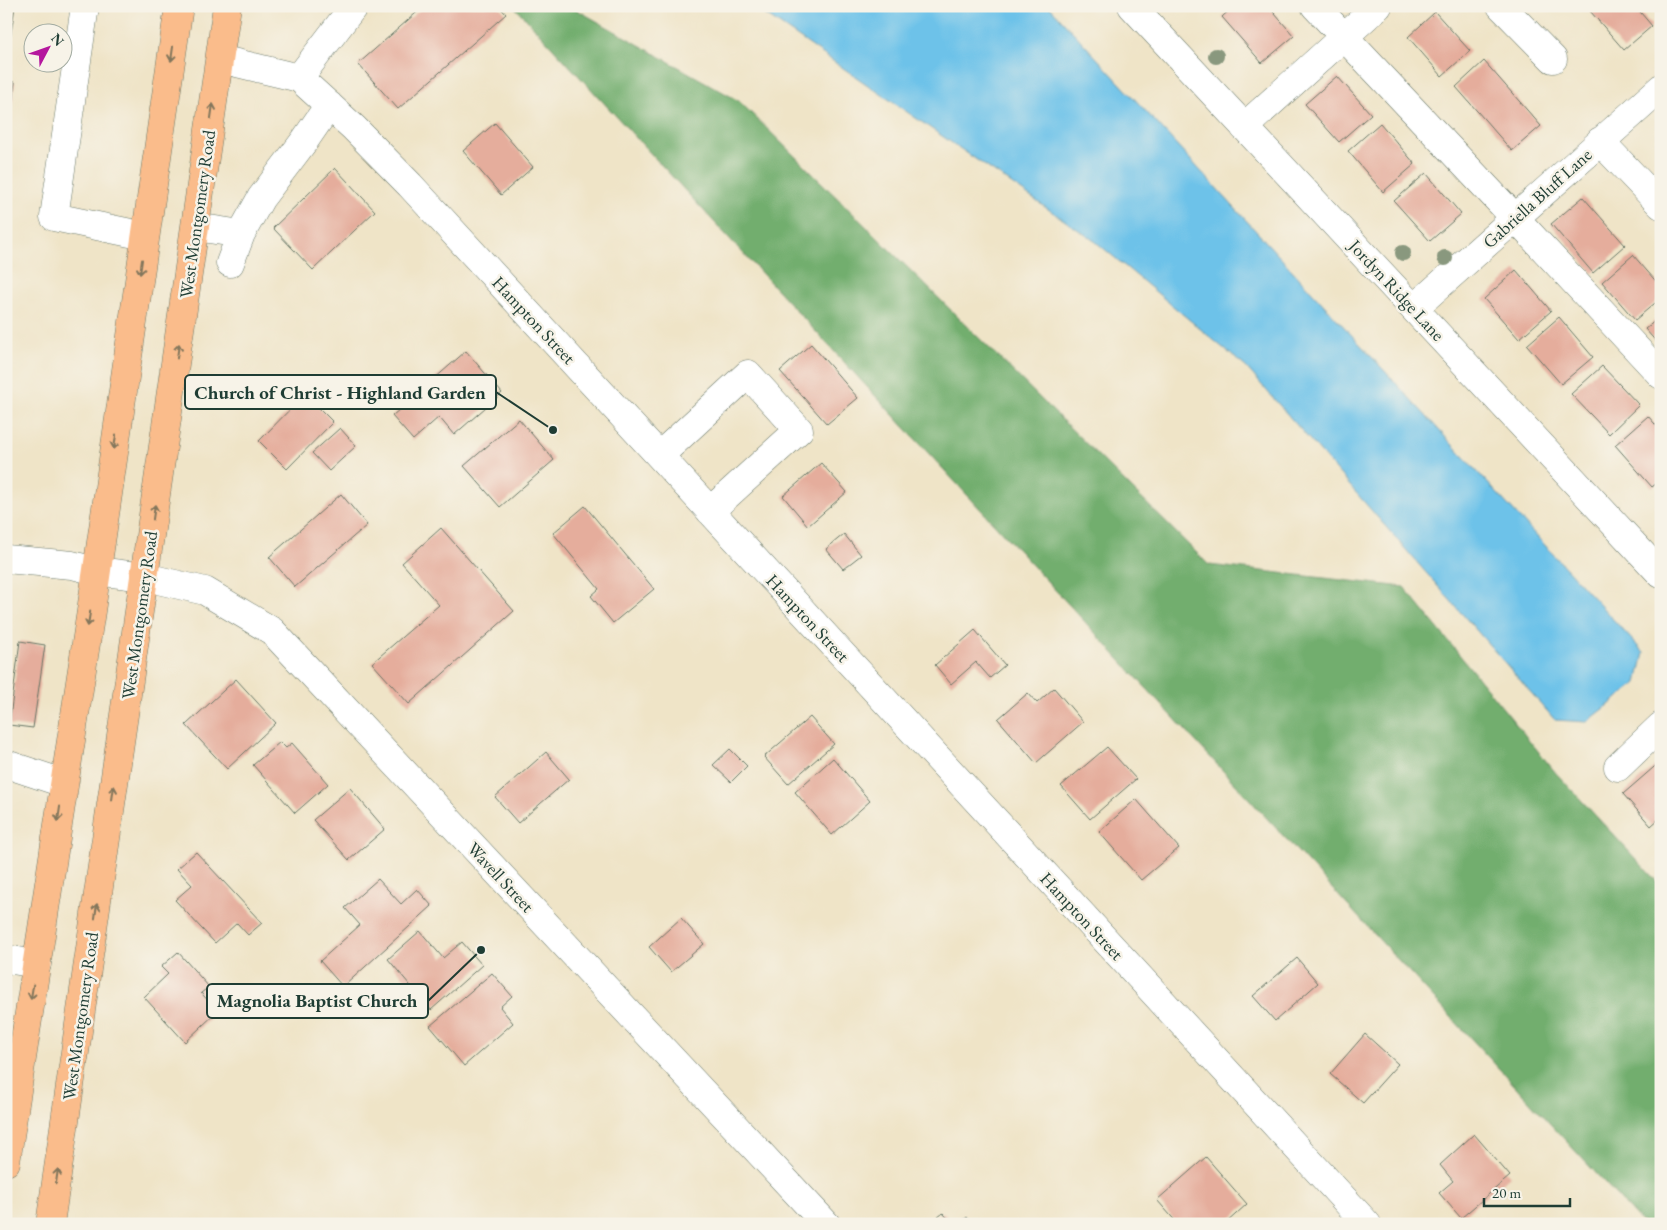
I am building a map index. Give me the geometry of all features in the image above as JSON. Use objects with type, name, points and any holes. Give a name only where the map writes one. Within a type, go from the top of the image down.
[{"type":"main road","points":[[7,1158],[179,6]]},
{"type":"main road","name":"West Montgomery Road","points":[[50,1224],[227,6]]},
{"type":"street","points":[[84,6],[54,217],[145,236]]},
{"type":"street","points":[[299,78],[354,6]]},
{"type":"street","name":"Jordyn Ridge Lane","points":[[1132,6],[1661,574]]},
{"type":"street","points":[[1314,6],[1661,375]]},
{"type":"street","points":[[1244,127],[1378,6]]},
{"type":"street","points":[[1501,6],[1553,59]]},
{"type":"street","name":"Hampton Street","points":[[220,58],[299,78],[354,128],[410,185],[660,455],[1367,1224]]},
{"type":"street","name":"Gabriella Bluff Lane","points":[[1414,308],[1661,88]]},
{"type":"street","points":[[230,263],[240,234],[261,198],[329,105]]},
{"type":"street","points":[[1600,141],[1661,206]]},
{"type":"street","points":[[196,227],[240,234]]},
{"type":"street","points":[[660,455],[748,374],[793,423],[799,430],[710,511]]},
{"type":"street","name":"Wavell Street","points":[[6,559],[72,565],[96,571],[145,577],[205,591],[272,632],[826,1224]]},
{"type":"street","points":[[1618,766],[1661,726]]},
{"type":"street","points":[[6,764],[63,783]]},
{"type":"street","points":[[6,958],[36,964]]},
{"type":"green space","points":[[514,6],[570,6],[739,101],[1209,565],[1404,587],[1556,773],[1661,886],[1661,1224],[1643,1224]]},
{"type":"water","points":[[753,6],[1049,6],[1644,653],[1637,683],[1587,722],[1555,720],[1246,367],[1096,242]]},
{"type":"building","points":[[6,6],[15,6],[7,60],[6,60]]},
{"type":"building","points":[[424,6],[499,6],[506,14],[398,109],[358,64]]},
{"type":"building","points":[[1234,6],[1268,6],[1294,36],[1262,63],[1222,17]]},
{"type":"building","points":[[1596,6],[1635,6],[1652,26],[1624,50],[1590,11]]},
{"type":"building","points":[[1435,12],[1470,51],[1442,76],[1408,37]]},
{"type":"building","points":[[1484,61],[1541,126],[1512,151],[1456,87]]},
{"type":"building","points":[[1337,76],[1371,114],[1339,142],[1305,104]]},
{"type":"building","points":[[6,81],[15,82],[10,120],[6,119]]},
{"type":"building","points":[[495,123],[533,167],[501,195],[463,151]]},
{"type":"building","points":[[1380,123],[1415,164],[1383,192],[1348,151]]},
{"type":"building","points":[[335,168],[375,211],[313,270],[273,228]]},
{"type":"building","points":[[1426,173],[1461,214],[1430,241],[1394,201]]},
{"type":"building","points":[[1583,197],[1625,245],[1593,273],[1551,224]]},
{"type":"building","points":[[1633,255],[1661,287],[1661,298],[1635,320],[1602,282]]},
{"type":"building","points":[[1516,270],[1551,311],[1519,339],[1484,299]]},
{"type":"building","points":[[1661,316],[1661,347],[1645,329]]},
{"type":"building","points":[[1559,317],[1593,357],[1561,384],[1527,345]]},
{"type":"building","points":[[811,344],[858,398],[827,424],[780,371]]},
{"type":"building","points":[[466,351],[502,393],[454,435],[439,417],[413,440],[392,416]]},
{"type":"building","points":[[1602,366],[1639,405],[1609,434],[1571,394]]},
{"type":"building","points":[[305,394],[333,422],[287,469],[259,441]]},
{"type":"building","points":[[1648,416],[1661,431],[1661,480],[1652,487],[1615,445]]},
{"type":"building","points":[[519,419],[554,460],[500,507],[464,466]]},
{"type":"building","points":[[340,428],[356,446],[329,471],[312,453]]},
{"type":"building","points":[[821,463],[847,492],[808,526],[783,496]]},
{"type":"building","points":[[341,494],[367,525],[295,587],[269,557]]},
{"type":"building","points":[[585,506],[654,589],[613,623],[591,596],[599,589],[553,533]]},
{"type":"building","points":[[441,528],[514,611],[409,704],[372,663],[439,605],[402,563]]},
{"type":"building","points":[[844,534],[861,555],[843,569],[826,549]]},
{"type":"building","points":[[975,630],[1005,665],[990,678],[976,662],[951,684],[935,665]]},
{"type":"building","points":[[20,641],[45,645],[33,728],[9,725]]},
{"type":"building","points":[[236,679],[276,723],[227,769],[186,725]]},
{"type":"building","points":[[1054,688],[1083,722],[1036,763],[998,719],[1028,693],[1037,703]]},
{"type":"building","points":[[810,717],[834,744],[788,784],[764,757]]},
{"type":"building","points":[[280,742],[286,748],[292,743],[328,784],[295,813],[253,765]]},
{"type":"building","points":[[1107,747],[1136,779],[1090,819],[1061,786]]},
{"type":"building","points":[[730,749],[747,766],[731,782],[713,765]]},
{"type":"building","points":[[546,752],[569,779],[518,823],[495,797]]},
{"type":"building","points":[[833,758],[870,801],[832,835],[795,792]]},
{"type":"building","points":[[1661,761],[1661,817],[1651,826],[1623,794]]},
{"type":"building","points":[[350,788],[385,829],[349,860],[313,820]]},
{"type":"building","points":[[1136,799],[1179,848],[1141,880],[1099,832]]},
{"type":"building","points":[[196,852],[262,923],[248,935],[237,923],[215,943],[175,900],[192,885],[177,869]]},
{"type":"building","points":[[378,879],[401,904],[417,889],[432,906],[343,987],[320,961],[360,925],[345,908]]},
{"type":"building","points":[[681,918],[704,944],[671,972],[649,947]]},
{"type":"building","points":[[420,931],[443,958],[462,942],[482,965],[431,1010],[388,959]]},
{"type":"building","points":[[178,952],[209,987],[201,993],[218,1011],[185,1042],[144,997],[168,974],[161,967]]},
{"type":"building","points":[[1297,958],[1318,983],[1275,1021],[1253,996]]},
{"type":"building","points":[[492,973],[512,996],[500,1007],[513,1023],[464,1066],[430,1026]]},
{"type":"building","points":[[1365,1034],[1398,1064],[1363,1103],[1330,1074]]},
{"type":"building","points":[[1474,1134],[1510,1176],[1461,1218],[1439,1193],[1453,1181],[1440,1165]]},
{"type":"building","points":[[1206,1157],[1247,1204],[1225,1224],[1178,1224],[1157,1200]]},
{"type":"building","points":[[943,1213],[953,1224],[930,1224]]},
{"type":"building","points":[[967,1217],[973,1224],[959,1224]]},
{"type":"place","name":"Church of Christ - Highland Garden","points":[[553,430]]},
{"type":"place","name":"Magnolia Baptist Church","points":[[481,950]]}]
